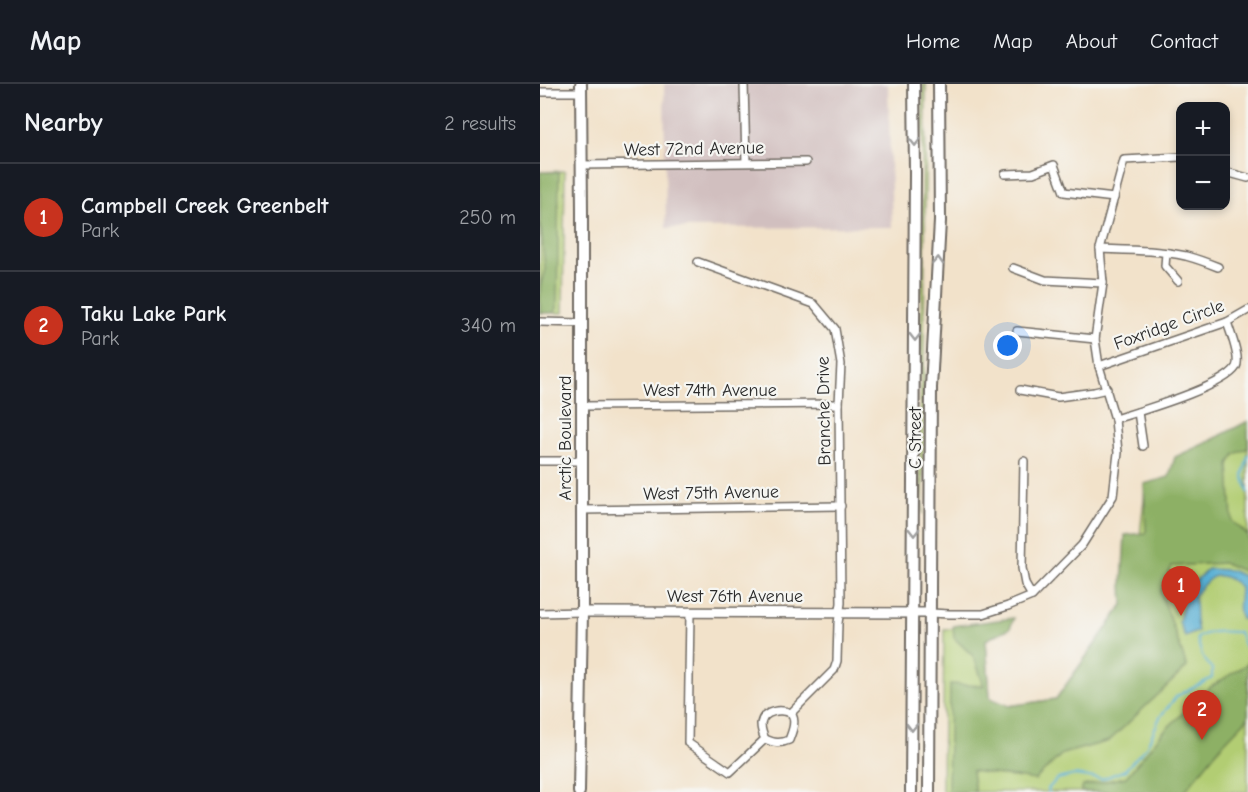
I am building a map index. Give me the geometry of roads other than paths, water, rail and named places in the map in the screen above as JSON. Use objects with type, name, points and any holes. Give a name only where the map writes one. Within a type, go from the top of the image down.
[{"type":"main road","name":"C Street","points":[[911,792],[914,84]]},
{"type":"main road","name":"C Street","points":[[929,792],[932,388],[940,221],[939,84]]},
{"type":"main road","name":"Arctic Boulevard","points":[[579,792],[582,612],[581,88]]},
{"type":"street","points":[[744,84],[746,162]]},
{"type":"street","points":[[540,92],[581,88]]},
{"type":"street","points":[[931,613],[983,614],[1032,596],[1082,546],[1113,496],[1118,453],[1115,419],[1099,366],[1095,339],[1103,283],[1100,249],[1124,160],[1176,157]]},
{"type":"street","name":"West 72nd Avenue","points":[[581,165],[807,162]]},
{"type":"street","points":[[1005,174],[1033,173],[1054,165],[1064,192],[1114,198]]},
{"type":"street","points":[[1230,173],[1248,178]]},
{"type":"street","points":[[1100,249],[1166,253],[1188,257],[1218,267]]},
{"type":"street","points":[[1166,253],[1165,266],[1178,281]]},
{"type":"street","name":"Branche Drive","points":[[698,262],[814,304],[835,329],[841,364],[839,404],[840,613],[837,665],[791,713]]},
{"type":"street","points":[[1013,268],[1045,280],[1103,283]]},
{"type":"street","name":"Foxridge Circle","points":[[1099,366],[1227,322],[1248,310]]},
{"type":"street","points":[[540,322],[581,323]]},
{"type":"street","points":[[1115,419],[1175,400],[1221,380],[1235,368],[1238,360],[1227,322]]},
{"type":"street","points":[[1017,332],[1095,339]]},
{"type":"street","points":[[1020,390],[1058,397],[1107,389]]},
{"type":"street","name":"West 74th Avenue","points":[[582,406],[839,404]]},
{"type":"street","points":[[1138,411],[1143,446]]},
{"type":"street","points":[[540,461],[582,461]]},
{"type":"street","points":[[1024,461],[1023,568],[1025,584],[1032,596]]},
{"type":"street","name":"West 75th Avenue","points":[[582,510],[841,506]]},
{"type":"street","name":"West 76th Avenue","points":[[540,613],[931,613]]},
{"type":"street","points":[[690,613],[688,743],[730,772],[765,740]]},
{"type":"street","points":[[777,711],[791,713],[794,722],[789,740],[774,743],[765,740],[761,725],[764,717],[777,711]]},
{"type":"water","points":[[1208,569],[1230,570],[1248,578],[1247,620],[1241,619],[1238,607],[1240,587],[1226,577],[1214,576],[1204,583],[1194,596],[1198,631],[1185,637],[1179,622],[1187,589]]},
{"type":"waterway","points":[[1248,456],[1243,475],[1248,492]]},
{"type":"waterway","points":[[1049,792],[1048,789],[1057,779],[1075,775],[1102,779],[1125,770],[1147,746],[1160,717],[1177,696],[1212,678],[1212,669],[1202,656],[1197,638],[1213,632],[1239,632],[1245,647],[1248,647]]},
{"type":"place","name":"Campbell Creek Greenbelt","points":[[1181,616]]},
{"type":"place","name":"Taku Lake Park","points":[[1202,740]]}]
